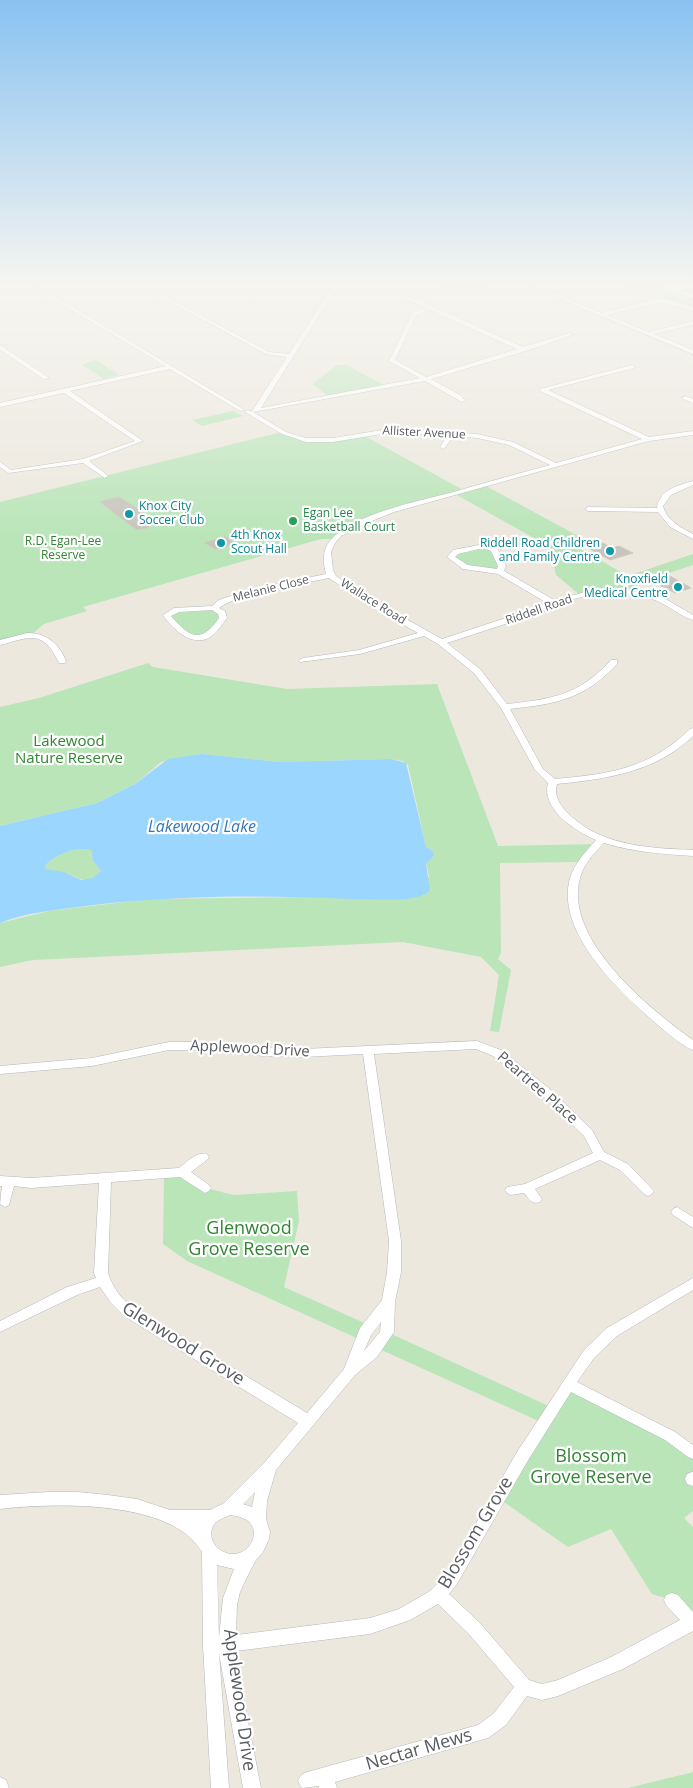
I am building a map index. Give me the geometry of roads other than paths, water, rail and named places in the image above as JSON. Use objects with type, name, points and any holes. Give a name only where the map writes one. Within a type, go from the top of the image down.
[{"type":"street","points":[[30,367],[46,378]]},
{"type":"street","points":[[253,408],[282,367]]},
{"type":"street","points":[[404,367],[462,400]]},
{"type":"street","points":[[253,408],[283,406],[425,379],[464,367]]},
{"type":"street","points":[[630,367],[542,390],[648,439]]},
{"type":"street","points":[[0,405],[168,368]]},
{"type":"street","name":"Allister Avenue","points":[[168,368],[231,402],[253,408],[263,422],[292,436],[318,440],[394,430],[451,434],[505,441],[554,464]]},
{"type":"street","points":[[0,464],[10,472],[84,461],[140,440],[65,391]]},
{"type":"street","points":[[685,398],[693,401]]},
{"type":"street","points":[[253,408],[269,405],[283,406]]},
{"type":"street","points":[[444,447],[451,434]]},
{"type":"street","name":"Wallace Road","points":[[693,434],[648,439],[392,511],[356,524],[337,536],[329,547],[327,557],[330,575],[376,606],[441,642],[477,671],[505,706],[540,770],[553,782],[551,794],[565,815],[586,831],[603,839],[648,850],[693,853]]},
{"type":"street","points":[[84,461],[105,476]]},
{"type":"street","points":[[693,483],[666,495],[661,502],[660,510],[670,523],[693,536]]},
{"type":"street","points":[[588,509],[660,510]]},
{"type":"street","points":[[500,572],[502,566],[494,550],[488,546],[476,547],[451,555],[452,558],[466,567],[500,572],[552,603]]},
{"type":"street","name":"Melanie Close","points":[[214,608],[222,613],[223,618],[208,635],[198,639],[186,635],[167,615],[177,610],[214,608],[222,602],[251,592],[330,575]]},
{"type":"street","name":"Riddell Road","points":[[441,642],[542,609],[552,603],[597,592],[627,591],[659,599],[693,618]]},
{"type":"street","points":[[303,660],[360,652],[425,633]]},
{"type":"street","points":[[0,643],[29,635],[41,635],[58,651],[62,661]]},
{"type":"street","points":[[505,706],[544,702],[577,692],[598,680],[614,662]]},
{"type":"street","points":[[553,782],[604,776],[635,769],[674,749],[693,731]]},
{"type":"street","points":[[603,839],[583,862],[573,885],[574,902],[584,931],[599,959],[629,994],[654,1017],[693,1046]]},
{"type":"street","name":"Peartree Place","points":[[368,1050],[461,1045],[488,1048],[560,1104],[592,1138],[600,1155]]},
{"type":"street","name":"Applewood Drive","points":[[0,1070],[82,1064],[157,1048],[176,1046],[208,1046],[277,1053],[368,1050]]},
{"type":"street","points":[[206,1547],[203,1533],[211,1518],[229,1508],[270,1467],[350,1371],[377,1348],[387,1332],[388,1302],[393,1281],[395,1241],[368,1050]]},
{"type":"street","points":[[511,1190],[527,1188],[600,1155],[624,1167],[648,1192]]},
{"type":"street","points":[[5,1202],[4,1182],[104,1179],[182,1172],[203,1157]]},
{"type":"street","points":[[182,1172],[205,1188]]},
{"type":"street","name":"Glenwood Grove","points":[[104,1179],[100,1266],[103,1281],[115,1300],[128,1312],[308,1421]]},
{"type":"street","points":[[527,1188],[536,1199]]},
{"type":"street","points":[[677,1212],[693,1223]]},
{"type":"street","points":[[0,1327],[74,1290],[103,1281]]},
{"type":"street","name":"Blossom Grove","points":[[211,1646],[358,1628],[383,1623],[420,1607],[439,1595],[459,1566],[568,1384],[598,1343],[612,1332],[693,1283]]},
{"type":"street","points":[[350,1371],[365,1332],[388,1302]]},
{"type":"street","points":[[568,1384],[670,1436],[693,1453]]},
{"type":"street","points":[[258,1520],[260,1500],[270,1467]]},
{"type":"street","points":[[0,1502],[40,1498],[79,1498],[119,1503],[165,1516],[193,1530],[206,1547],[224,1562],[242,1560],[250,1556],[260,1543],[262,1527],[258,1520],[246,1510],[229,1508]]},
{"type":"street","points":[[165,1516],[211,1518]]},
{"type":"street","name":"Applewood Drive","points":[[206,1547],[220,1788]]},
{"type":"street","name":"Applewood Drive","points":[[250,1556],[237,1579],[231,1598],[228,1618],[228,1644],[252,1788]]},
{"type":"street","points":[[439,1595],[474,1628],[524,1687],[534,1692],[558,1688],[617,1663],[692,1623],[672,1600]]},
{"type":"street","name":"Nectar Mews","points":[[307,1781],[326,1782],[482,1732],[500,1719],[524,1687]]},
{"type":"water","name":"Lakewood Lake","points":[[202,754],[280,762],[391,759],[406,763],[426,847],[433,851],[434,855],[426,864],[430,890],[416,897],[394,900],[252,897],[119,902],[42,912],[0,923],[0,826],[97,803],[135,784],[168,759]],"holes":[[[77,849],[91,850],[93,861],[101,871],[93,878],[81,880],[64,872],[45,869],[49,862],[63,854]]]},
{"type":"place","name":"Knox City Soccer Club","points":[[129,514]]},
{"type":"place","name":"Egan Lee Basketball Court","points":[[293,521]]},
{"type":"place","name":"4th Knox Scout Hall","points":[[221,543]]},
{"type":"place","name":"Riddell Road Children and Family Centre","points":[[610,551]]},
{"type":"place","name":"Knoxfield Medical Centre","points":[[678,587]]},
{"type":"park label","name":"R.D. Egan-Lee Reserve","points":[[63,549]]},
{"type":"park label","name":"Lakewood Nature Reserve","points":[[69,750]]},
{"type":"park label","name":"Glenwood Grove Reserve","points":[[249,1239]]},
{"type":"park label","name":"Blossom Grove Reserve","points":[[591,1467]]}]
